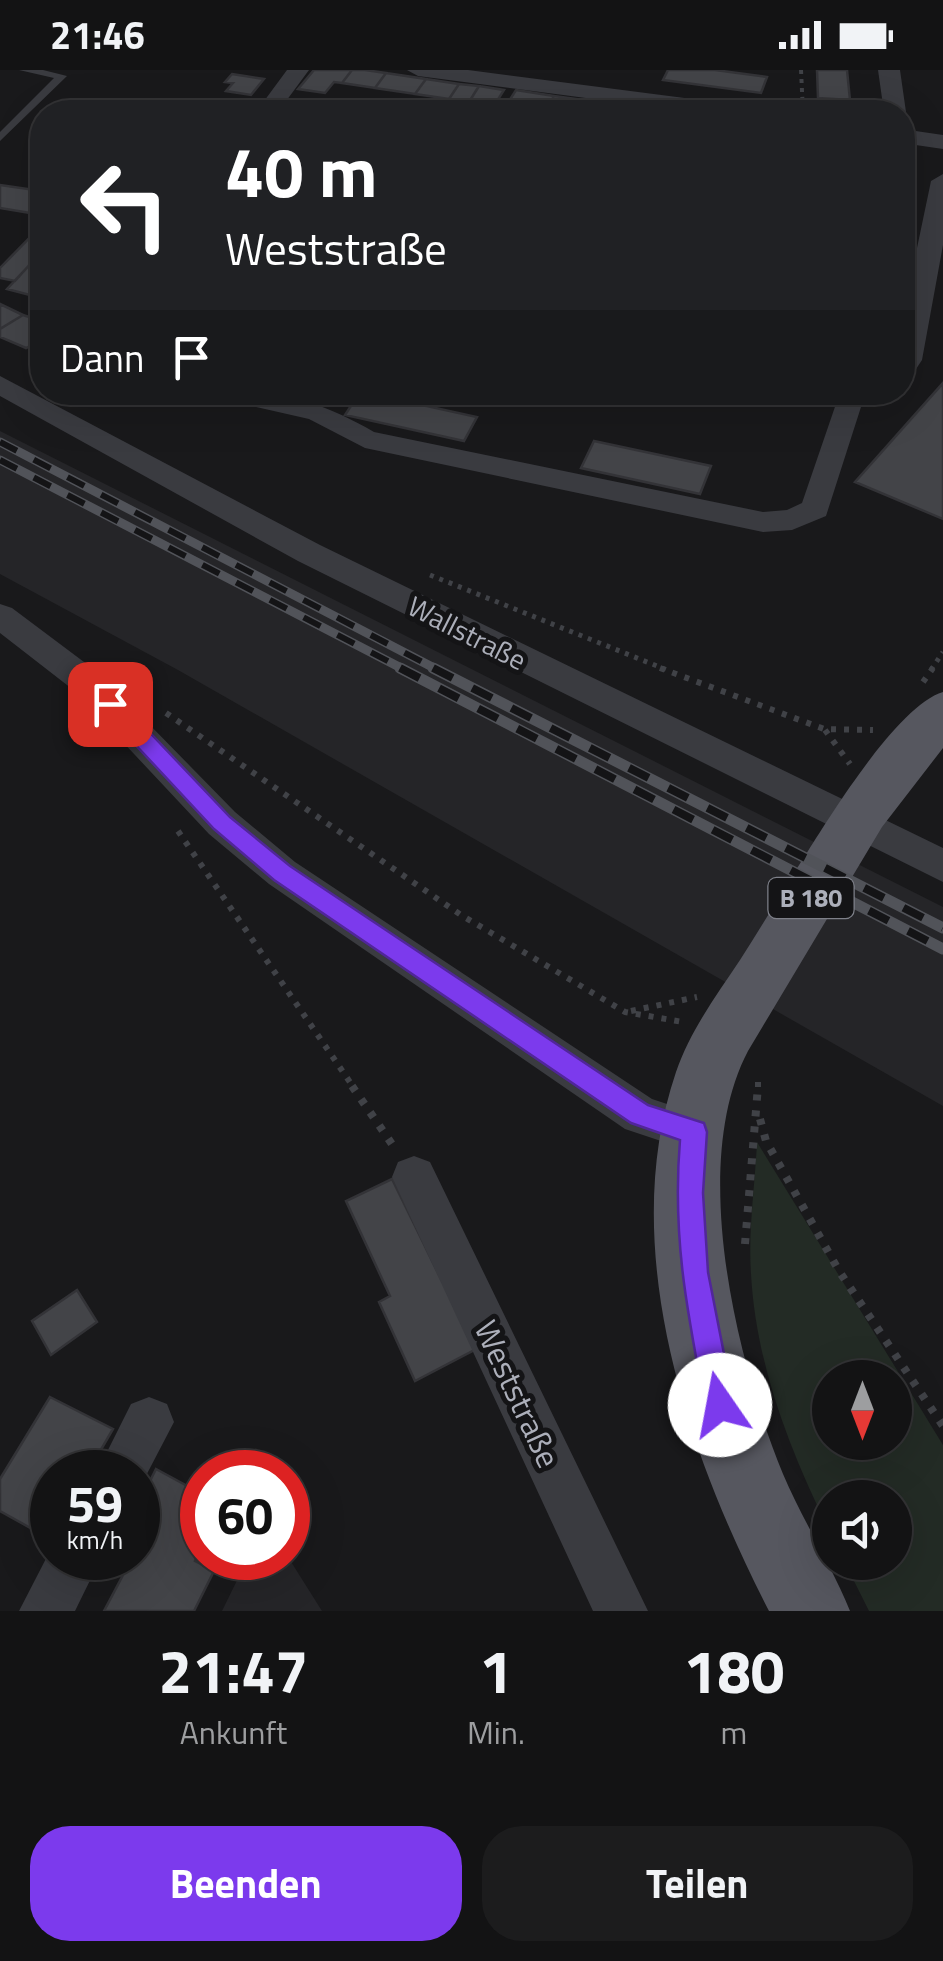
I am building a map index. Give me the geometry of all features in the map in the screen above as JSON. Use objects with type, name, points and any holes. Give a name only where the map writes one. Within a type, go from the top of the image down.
[{"type":"main road","name":"B 180","points":[[812,1611],[766,1526],[720,1405],[694,1272],[690,1193],[694,1132],[727,998],[867,786],[943,712]]},
{"type":"street","points":[[276,100],[298,70]]},
{"type":"street","points":[[418,70],[647,100]]},
{"type":"street","points":[[889,70],[893,100]]},
{"type":"street","points":[[915,138],[943,142]]},
{"type":"street","points":[[915,324],[943,181]]},
{"type":"street","name":"Wallstraße","points":[[47,405],[137,463],[411,605],[943,866]]},
{"type":"street","points":[[286,405],[318,412],[364,439],[763,522],[792,520],[815,509],[848,405]]},
{"type":"street","points":[[0,616],[88,683],[222,823],[282,873],[607,1094],[648,1119],[694,1132]]},
{"type":"street","name":"Weststraße","points":[[414,1176],[621,1611]]},
{"type":"street","points":[[134,1450],[149,1422]]},
{"type":"street","points":[[46,1611],[63,1580]]},
{"type":"lane","points":[[24,70],[62,76],[38,100]]},
{"type":"lane","points":[[0,138],[30,108]]},
{"type":"path","points":[[801,70],[802,100]]},
{"type":"path","points":[[414,568],[608,648],[824,729],[892,727]]},
{"type":"path","points":[[152,704],[357,840],[461,915],[625,1012],[727,998]]},
{"type":"path","points":[[824,729],[867,786]]},
{"type":"path","points":[[170,820],[414,1176]]},
{"type":"path","points":[[743,1261],[758,1115],[758,1076]]},
{"type":"path","points":[[758,1115],[766,1141],[839,1271],[943,1426]]},
{"type":"shaded area","points":[[0,431],[943,907],[943,1106],[178,670],[0,574]]},
{"type":"shaded area","points":[[757,1142],[891,1360],[812,1360],[812,1460],[912,1460],[912,1394],[943,1445],[943,1611],[869,1611],[854,1580],[912,1580],[912,1480],[812,1480],[812,1494],[768,1374],[754,1308],[750,1241]]},
{"type":"shaded area","points":[[237,1580],[302,1580],[322,1611],[222,1611]]},
{"type":"building","points":[[314,70],[352,70],[342,83],[334,82],[325,93],[298,89]]},
{"type":"building","points":[[352,70],[386,73],[375,88],[342,83]]},
{"type":"building","points":[[668,70],[715,70],[767,77],[761,93],[663,80]]},
{"type":"building","points":[[817,70],[847,70],[850,100],[818,98]]},
{"type":"building","points":[[386,73],[426,79],[415,94],[375,88]]},
{"type":"building","points":[[232,74],[264,79],[251,95],[226,91],[233,83],[225,82]]},
{"type":"building","points":[[426,79],[459,84],[449,99],[415,94]]},
{"type":"building","points":[[459,84],[479,86],[470,100],[449,99]]},
{"type":"building","points":[[479,86],[504,90],[498,100],[470,100]]},
{"type":"building","points":[[516,90],[554,96],[552,100],[510,100]]},
{"type":"building","points":[[554,96],[584,100],[552,100]]},
{"type":"building","points":[[0,185],[30,189],[30,213],[0,208]]},
{"type":"building","points":[[30,237],[30,264],[15,281],[0,278],[0,268]]},
{"type":"building","points":[[30,264],[30,295],[7,289]]},
{"type":"building","points":[[0,304],[23,315],[0,329]]},
{"type":"building","points":[[23,315],[30,317],[30,346],[26,348],[0,337],[0,329]]},
{"type":"building","points":[[943,383],[943,519],[855,482]]},
{"type":"building","points":[[352,405],[421,405],[477,417],[464,441],[345,415]]},
{"type":"building","points":[[594,441],[711,466],[700,494],[581,468]]},
{"type":"building","points":[[392,1179],[441,1279],[482,1346],[415,1381],[379,1302],[390,1296],[346,1201]]},
{"type":"building","points":[[77,1290],[97,1322],[51,1355],[32,1321]]},
{"type":"building","points":[[50,1397],[113,1429],[101,1450],[30,1450],[30,1528],[0,1511],[0,1479]]},
{"type":"building","points":[[160,1471],[180,1482],[180,1580],[210,1580],[194,1611],[104,1611],[120,1580],[160,1580]]},
{"type":"railway","points":[[0,442],[438,670]]},
{"type":"railway","points":[[0,460],[405,670]]},
{"type":"railway","points":[[400,668],[943,949]]},
{"type":"railway","points":[[433,668],[943,928]]},
{"type":"route","points":[[110,704],[222,823],[282,873],[640,1115],[694,1132],[690,1193],[694,1272],[720,1405]]}]
